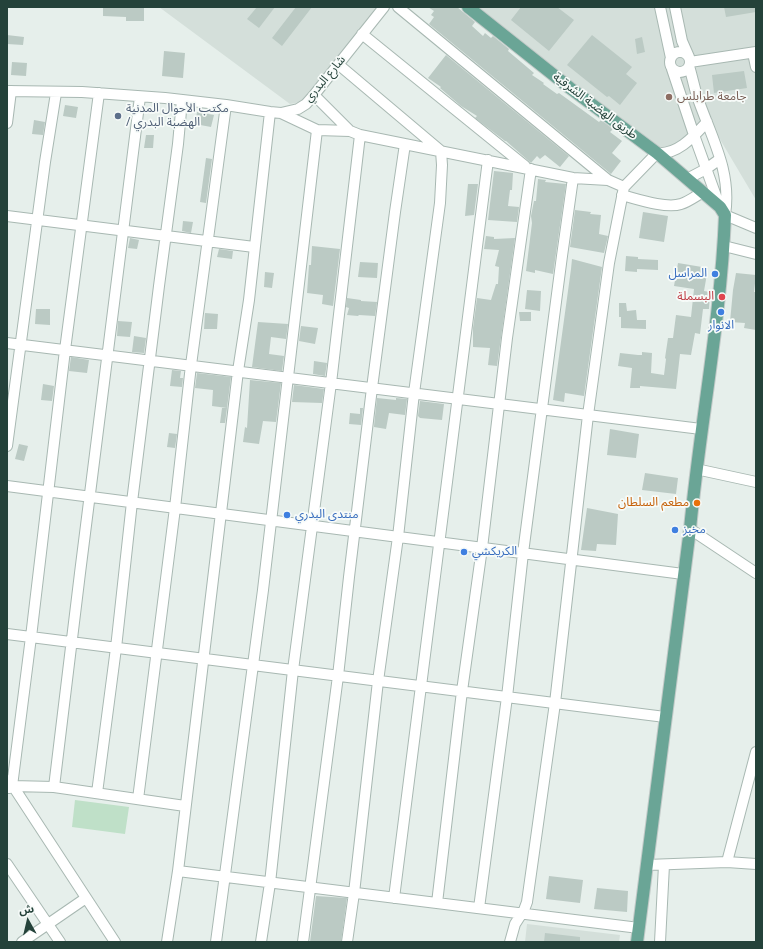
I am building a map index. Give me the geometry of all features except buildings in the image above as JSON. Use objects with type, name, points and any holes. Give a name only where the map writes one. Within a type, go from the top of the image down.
[{"type":"main road","name":"طريق الهضبة الشرقية","points":[[468,7],[570,88],[657,153],[703,192],[722,211]]},
{"type":"main road","points":[[637,942],[721,281],[724,246],[722,211]]},
{"type":"street","name":"شارع البدري","points":[[9,91],[99,93],[182,100],[270,112],[298,109],[306,104],[314,95],[384,7]]},
{"type":"street","points":[[398,7],[623,191],[651,202],[673,205],[681,204],[703,192]]},
{"type":"street","points":[[660,7],[671,58],[670,64],[722,211],[756,228]]},
{"type":"street","points":[[674,7],[682,41],[690,62],[697,96],[726,180],[727,205],[722,211]]},
{"type":"street","points":[[362,34],[529,168]]},
{"type":"street","points":[[671,58],[679,52],[685,54],[690,62]]},
{"type":"street","points":[[690,62],[755,53],[756,67]]},
{"type":"street","points":[[672,69],[680,73],[686,71],[690,62]]},
{"type":"street","points":[[338,65],[441,151],[442,165],[440,202],[414,393],[398,537],[378,681],[347,942]]},
{"type":"street","points":[[7,123],[9,91]]},
{"type":"street","points":[[7,440],[56,93]]},
{"type":"street","points":[[99,93],[65,350],[31,637],[9,784],[115,942]]},
{"type":"street","points":[[314,95],[350,131]]},
{"type":"street","points":[[54,787],[140,97]]},
{"type":"street","points":[[97,793],[116,648],[132,502],[178,144],[182,100]]},
{"type":"street","points":[[138,799],[175,508],[191,366],[226,105]]},
{"type":"street","points":[[167,942],[178,871],[238,371],[249,300],[270,112]]},
{"type":"street","points":[[281,112],[317,130],[350,131],[360,135],[573,178],[608,180]]},
{"type":"street","points":[[510,942],[514,924],[527,902],[554,703],[588,415],[609,263],[623,191],[657,153],[665,154],[675,150],[694,135],[707,122]]},
{"type":"street","points":[[216,942],[263,590],[317,130]]},
{"type":"street","points":[[261,942],[270,883],[293,670],[331,383],[360,135]]},
{"type":"street","points":[[304,942],[394,212],[405,144]]},
{"type":"street","points":[[687,179],[706,169],[720,159]]},
{"type":"street","points":[[394,898],[488,160]]},
{"type":"street","points":[[436,903],[529,168]]},
{"type":"street","points":[[479,908],[507,697],[523,554],[573,178]]},
{"type":"street","points":[[7,216],[254,247]]},
{"type":"street","points":[[724,246],[756,254]]},
{"type":"street","points":[[7,343],[701,429]]},
{"type":"street","points":[[696,469],[756,482]]},
{"type":"street","points":[[7,486],[683,574]]},
{"type":"street","points":[[690,529],[756,573]]},
{"type":"street","points":[[7,634],[665,717]]},
{"type":"street","points":[[727,862],[756,752]]},
{"type":"street","points":[[9,784],[54,787],[185,806]]},
{"type":"street","points":[[647,865],[727,862],[756,864]]},
{"type":"street","points":[[7,864],[60,942]]},
{"type":"street","points":[[660,942],[664,865]]},
{"type":"street","points":[[178,871],[639,928]]},
{"type":"street","points":[[22,942],[86,898]]},
{"type":"shaded area","points":[[159,7],[386,7],[320,98],[290,104]]},
{"type":"shaded area","name":"جامعة طرابلس","points":[[468,7],[756,7],[756,200],[705,114],[707,122],[665,154]]},
{"type":"shaded area","points":[[527,924],[620,935],[619,942],[525,942]]},
{"type":"green space","points":[[75,800],[129,807],[125,834],[72,827]]},
{"type":"place","name":"جامعة طرابلس","points":[[669,97]]},
{"type":"place","name":"مكتب الأحوال المدنية / الهضبة البدري","points":[[118,116]]},
{"type":"place","name":"المراسل","points":[[715,274]]},
{"type":"place","name":"البسملة","points":[[722,297]]},
{"type":"place","name":"الانوار","points":[[721,312]]},
{"type":"place","name":"مطعم السلطان","points":[[697,503]]},
{"type":"place","name":"منتدى البدري","points":[[287,515]]},
{"type":"place","name":"مخبز","points":[[675,530]]},
{"type":"place","name":"الكريكشي","points":[[464,552]]}]
